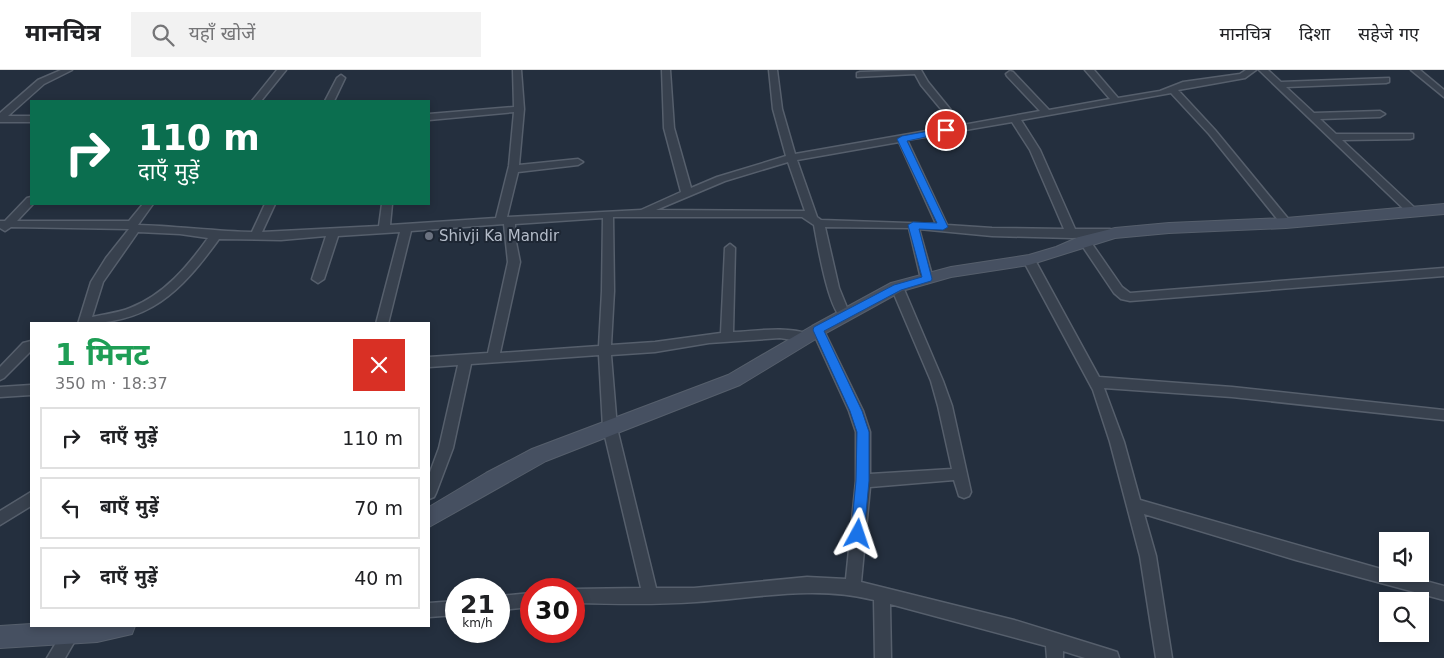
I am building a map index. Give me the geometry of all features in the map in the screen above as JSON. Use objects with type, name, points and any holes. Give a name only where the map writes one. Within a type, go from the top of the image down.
[{"type":"street","points":[[0,118],[41,82],[68,70]]},
{"type":"street","points":[[257,100],[282,70]]},
{"type":"street","points":[[493,357],[514,262],[514,251],[505,222],[519,109],[517,70]]},
{"type":"street","points":[[666,70],[669,128],[687,193]]},
{"type":"street","points":[[773,70],[775,102],[791,158],[816,222],[833,288],[844,315]]},
{"type":"street","points":[[1089,70],[1116,101]]},
{"type":"street","points":[[638,213],[721,179],[791,158],[1162,93],[1183,85],[1242,76],[1252,70]]},
{"type":"street","points":[[1263,70],[1414,213]]},
{"type":"street","points":[[1415,70],[1444,94]]},
{"type":"street","points":[[860,75],[917,71],[924,83],[961,128]]},
{"type":"street","points":[[1010,74],[1046,112]]},
{"type":"street","points":[[330,100],[341,78]]},
{"type":"street","points":[[1280,85],[1386,80]]},
{"type":"street","points":[[1172,89],[1212,132],[1286,223]]},
{"type":"street","points":[[430,117],[519,109]]},
{"type":"street","points":[[1311,116],[1380,114]]},
{"type":"street","points":[[0,118],[30,119]]},
{"type":"street","points":[[1015,119],[1035,150],[1078,237],[1118,290],[1125,296],[1442,275]]},
{"type":"street","points":[[1333,137],[1410,136]]},
{"type":"street","points":[[902,139],[943,227]]},
{"type":"street","points":[[513,169],[578,162]]},
{"type":"street","points":[[0,233],[4,224],[30,201]]},
{"type":"street","points":[[85,322],[97,282],[147,205]]},
{"type":"street","points":[[255,236],[270,205]]},
{"type":"street","points":[[384,230],[387,205]]},
{"type":"street","points":[[4,224],[129,224],[133,227],[180,230],[216,235],[255,236],[384,230],[608,214],[804,214],[816,222],[913,225],[1078,237],[1168,228],[1286,223],[1444,209]]},
{"type":"street","points":[[608,214],[608,291],[605,350],[610,428],[650,595]]},
{"type":"street","points":[[913,225],[927,279]]},
{"type":"street","points":[[382,322],[406,228]]},
{"type":"street","points":[[318,279],[333,233]]},
{"type":"street","points":[[92,322],[112,318],[152,303],[169,291],[188,272],[216,235]]},
{"type":"street","points":[[430,517],[493,479],[539,455],[734,380],[844,315],[897,287],[950,272],[1029,260],[1061,251],[1078,237]]},
{"type":"street","points":[[727,337],[730,248]]},
{"type":"street","points":[[1029,260],[1095,382],[1117,442],[1148,556],[1164,658]]},
{"type":"street","points":[[897,287],[937,382],[945,406],[964,492]]},
{"type":"street","points":[[430,362],[655,347],[727,337],[812,334]]},
{"type":"street","points":[[812,334],[860,421],[864,445],[863,481],[853,587]]},
{"type":"street","points":[[0,375],[27,346],[30,346]]},
{"type":"street","points":[[430,490],[446,448],[466,359]]},
{"type":"street","points":[[1095,382],[1232,392],[1444,415]]},
{"type":"street","points":[[0,392],[30,390]]},
{"type":"street","points":[[863,481],[960,474]]},
{"type":"street","points":[[0,519],[30,499]]},
{"type":"street","points":[[1134,505],[1296,553],[1444,593]]},
{"type":"street","points":[[585,596],[694,595],[807,584],[853,587],[1014,628],[1111,658]]},
{"type":"street","points":[[882,594],[883,658]]},
{"type":"street","points":[[430,610],[445,609]]},
{"type":"street","points":[[0,637],[115,627]]},
{"type":"street","points":[[55,658],[72,632]]},
{"type":"street","points":[[1054,640],[1056,658]]},
{"type":"place","name":"Shivji Ka Mandir","points":[[429,236]]},
{"type":"route","points":[[858,534],[863,481],[863,432],[856,411],[818,330],[897,287],[927,279],[913,225],[943,227],[902,139],[946,130]]}]
